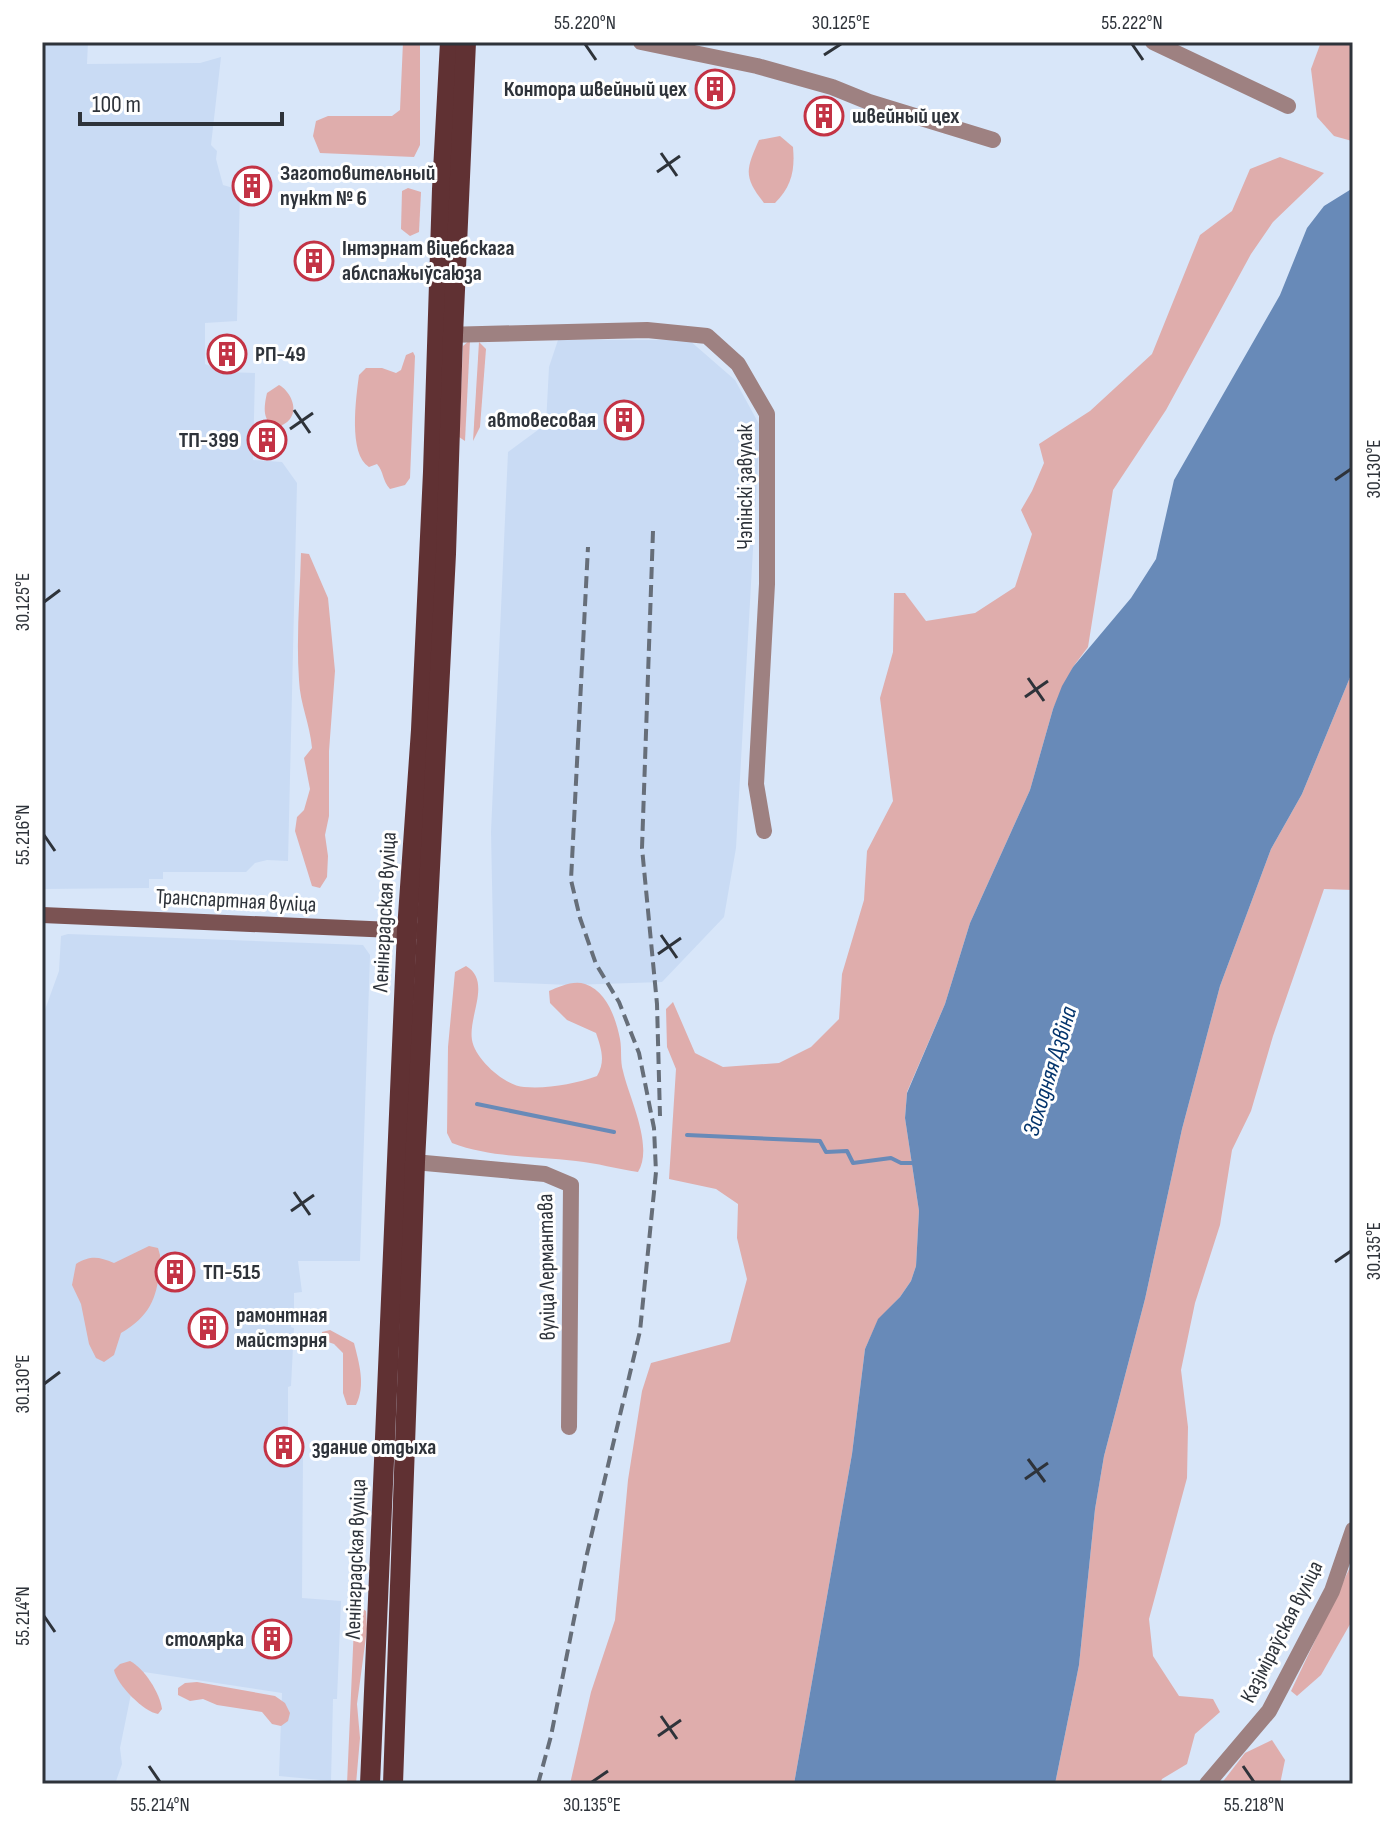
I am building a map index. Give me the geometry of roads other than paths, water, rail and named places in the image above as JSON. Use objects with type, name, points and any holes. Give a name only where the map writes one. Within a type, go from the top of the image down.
[{"type":"main road","name":"Ленінградская вуліца","points":[[445,335],[450,42]]},
{"type":"main road","name":"Ленінградская вуліца","points":[[370,1784],[395,1437],[417,931],[421,730],[466,42]]},
{"type":"main road","name":"Транспартная вуліца","points":[[42,915],[417,931]]},
{"type":"main road","name":"Ленінградская вуліца","points":[[393,1784],[395,1437]]},
{"type":"street","points":[[641,42],[757,66],[832,87],[869,102],[993,140]]},
{"type":"street","points":[[1153,42],[1288,106]]},
{"type":"street","name":"Чэпінскі завулак","points":[[445,335],[647,330],[707,336],[738,364],[767,414],[767,584],[756,784],[764,831]]},
{"type":"street","name":"вуліца Лермантава","points":[[406,1161],[545,1174],[571,1185],[569,1427]]},
{"type":"street","name":"Казіміраўская вуліца","points":[[1207,1784],[1269,1711],[1332,1591],[1353,1530]]},
{"type":"water","name":"Заходняя Дзвіна","points":[[1353,188],[1353,670],[1302,794],[1271,849],[1220,986],[1182,1129],[1145,1299],[1104,1456],[1095,1509],[1079,1665],[1055,1784],[794,1784],[852,1454],[865,1349],[878,1319],[900,1297],[911,1281],[916,1266],[919,1211],[905,1118],[907,1093],[945,1004],[970,923],[1030,790],[1062,686],[1073,667],[1131,598],[1156,559],[1174,480],[1280,295],[1307,228],[1324,206]]},
{"type":"waterway","points":[[477,1104],[614,1132]]},
{"type":"waterway","points":[[687,1135],[820,1141],[826,1152],[847,1151],[853,1163],[891,1158],[901,1163],[912,1163]]},
{"type":"railway","points":[[653,531],[642,848],[657,1004],[660,1116]]},
{"type":"railway","points":[[538,1784],[551,1736],[586,1558],[640,1331],[656,1172],[654,1128],[639,1053],[619,1002],[596,964],[571,880],[588,547]]},
{"type":"place","name":"Контора швейный цех","points":[[715,89]]},
{"type":"place","name":"швейный цех","points":[[824,116]]},
{"type":"place","name":"Заготовительный пункт № 6","points":[[252,186]]},
{"type":"place","name":"Інтэрнат віцебскага аблспажыўсаюза","points":[[314,261]]},
{"type":"place","name":"РП-49","points":[[227,354]]},
{"type":"place","name":"автовесовая","points":[[624,420]]},
{"type":"place","name":"ТП-399","points":[[267,440]]},
{"type":"place","name":"ТП-515","points":[[175,1272]]},
{"type":"place","name":"рамонтная майстэрня","points":[[208,1328]]},
{"type":"place","name":"здание отдыха","points":[[284,1447]]},
{"type":"place","name":"столярка","points":[[272,1639]]}]
